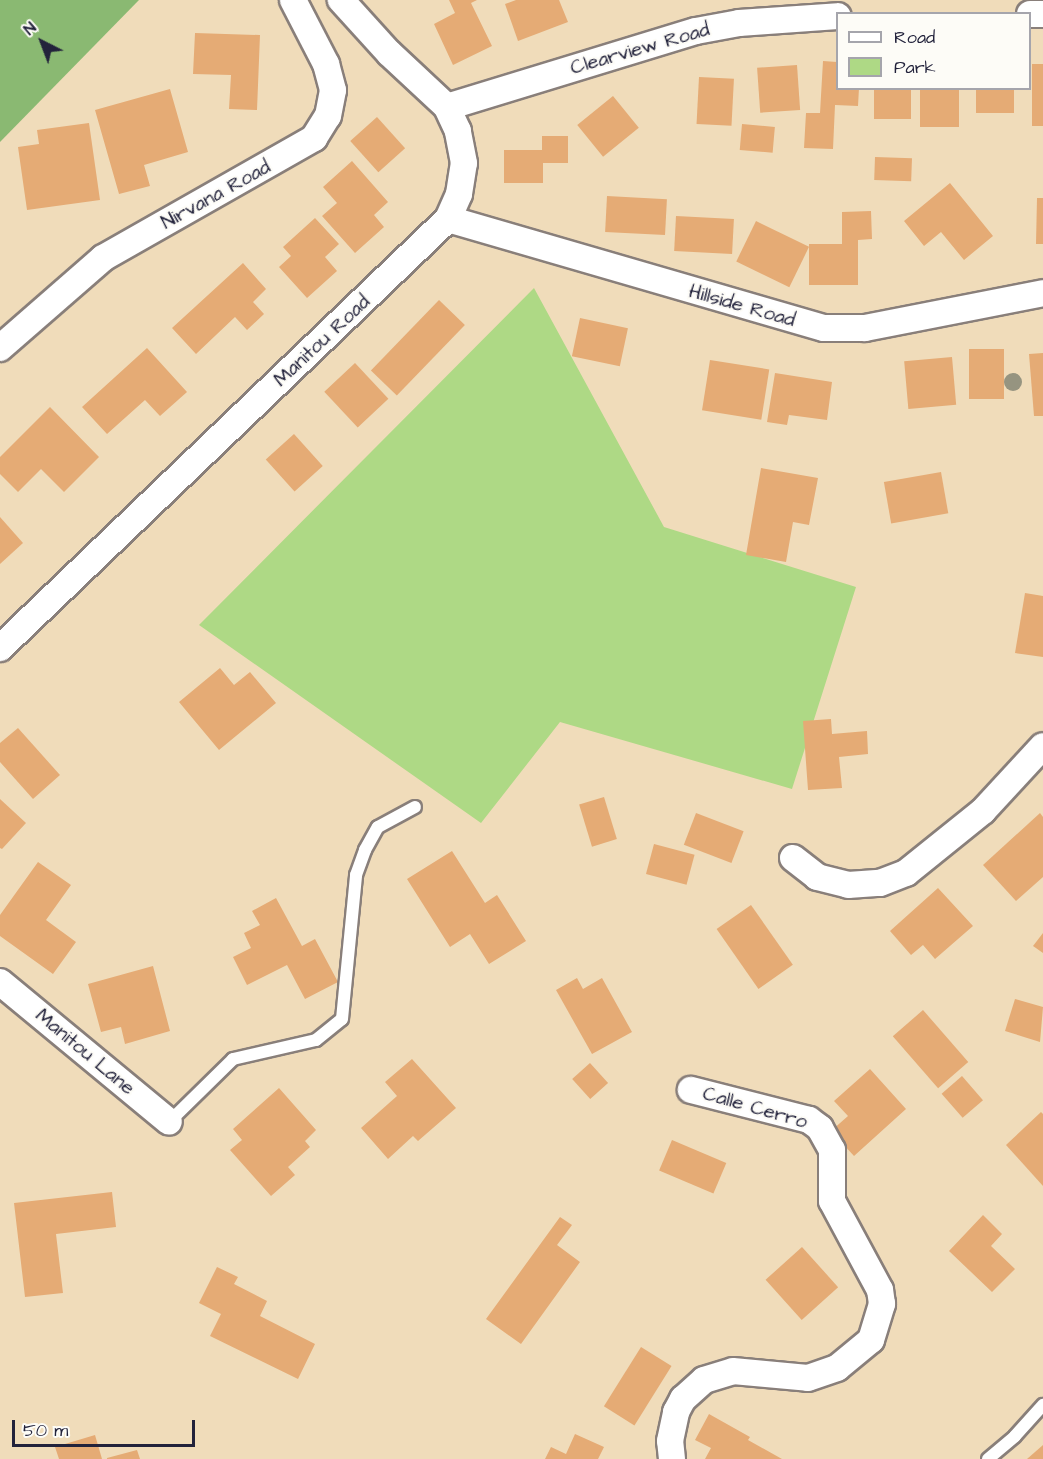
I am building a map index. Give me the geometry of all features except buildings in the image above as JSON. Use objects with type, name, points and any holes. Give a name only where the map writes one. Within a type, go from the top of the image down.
[{"type":"street","name":"Nirvana Road","points":[[0,348],[103,258],[314,138],[328,116],[333,90],[326,64],[293,0]]},
{"type":"street","name":"Manitou Road","points":[[0,648],[448,219],[459,194],[464,162],[458,131],[447,107],[389,53],[341,0]]},
{"type":"street","name":"Clearview Road","points":[[447,107],[696,31],[739,23],[836,16]]},
{"type":"street","name":"Hillside Road","points":[[448,219],[797,323],[824,328],[865,328],[1043,293]]},
{"type":"street","points":[[794,858],[817,877],[848,885],[880,883],[906,873],[983,811],[1043,746]]},
{"type":"street","name":"Manitou Lane","points":[[0,982],[169,1122]]},
{"type":"street","name":"Calle Cerro","points":[[672,1459],[670,1441],[676,1412],[683,1399],[704,1380],[733,1371],[808,1378],[837,1368],[871,1340],[882,1304],[880,1290],[832,1201],[832,1150],[820,1128],[809,1120],[691,1090]]},
{"type":"lane","points":[[169,1122],[233,1059],[316,1040],[342,1019],[356,875],[364,850],[378,827],[415,807]]},
{"type":"lane","points":[[988,1459],[1015,1437],[1043,1405]]},
{"type":"green space","points":[[0,0],[139,0],[0,142]]},
{"type":"green space","points":[[534,288],[664,527],[856,587],[792,789],[560,722],[481,823],[199,625]]}]
